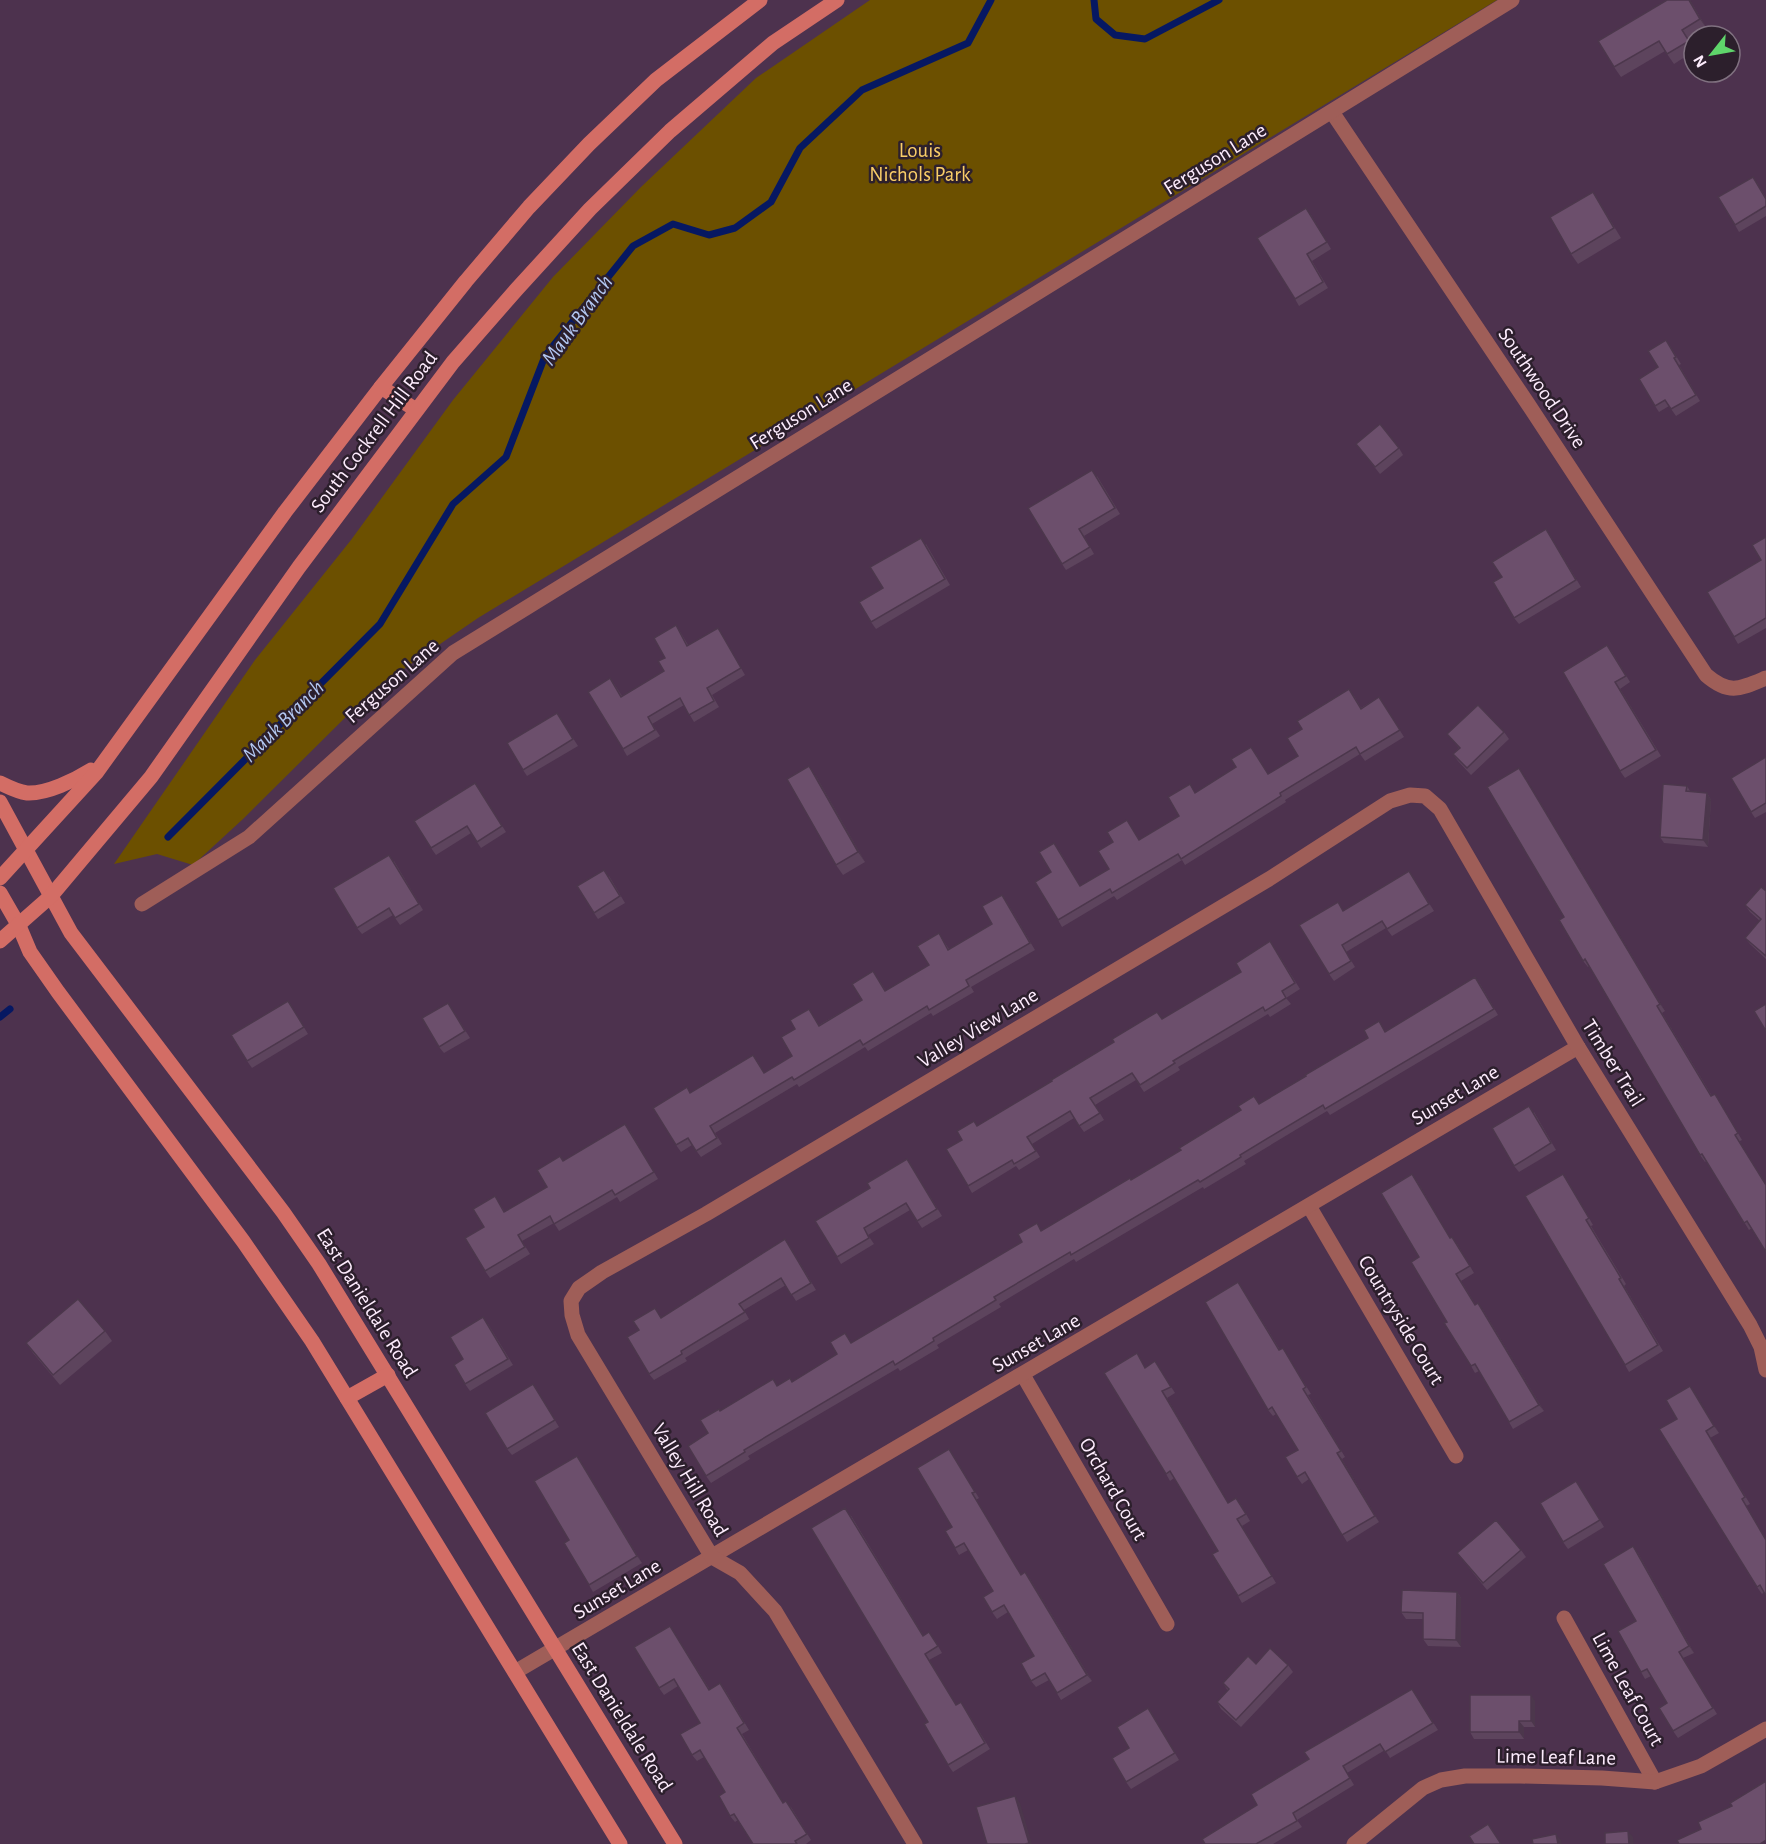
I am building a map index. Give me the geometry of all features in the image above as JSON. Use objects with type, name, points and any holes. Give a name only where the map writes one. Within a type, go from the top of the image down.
[{"type":"main road","name":"South Cockrell Hill Road","points":[[0,878],[104,761],[278,522],[381,387],[529,207],[589,144],[656,80],[760,0]]},
{"type":"main road","name":"South Cockrell Hill Road","points":[[0,941],[51,896],[151,777],[292,576],[416,410],[453,362],[516,290],[590,209],[654,147],[773,43],[837,0]]},
{"type":"main road","points":[[381,387],[416,410]]},
{"type":"main road","points":[[0,783],[28,793],[54,788],[78,778],[104,761]]},
{"type":"main road","name":"East Danieldale Road","points":[[0,802],[71,933],[283,1212],[313,1255],[675,1844]]},
{"type":"main road","points":[[0,893],[35,960],[243,1241],[312,1341],[620,1844]]},
{"type":"main road","points":[[347,1398],[388,1375]]},
{"type":"street","name":"Ferguson Lane","points":[[142,904],[249,837],[453,653],[1512,0]]},
{"type":"street","name":"Southwood Drive","points":[[1332,112],[1706,675],[1719,687],[1731,688],[1746,686],[1766,678]]},
{"type":"street","name":"Timber Trail","points":[[1410,795],[1425,796],[1440,809],[1578,1047],[1750,1325],[1761,1347],[1766,1370]]},
{"type":"street","name":"Valley View Lane","points":[[571,1301],[579,1288],[602,1272],[706,1214],[1238,897],[1390,801],[1410,795]]},
{"type":"street","name":"Sunset Lane","points":[[515,1672],[1578,1047]]},
{"type":"street","name":"Countryside Court","points":[[1309,1206],[1456,1456]]},
{"type":"street","name":"Valley Hill Road","points":[[571,1301],[572,1315],[578,1335],[712,1557],[740,1573],[775,1611],[915,1844]]},
{"type":"street","name":"Orchard Court","points":[[1023,1375],[1167,1624]]},
{"type":"street","name":"Lime Leaf Court","points":[[1564,1618],[1655,1782]]},
{"type":"street","name":"Lime Leaf Lane","points":[[1354,1844],[1423,1788],[1441,1780],[1465,1776],[1520,1776],[1655,1782],[1701,1766],[1766,1729]]},
{"type":"green space","name":"Louis Nichols Park","points":[[870,0],[1497,0],[478,618],[373,690],[243,819],[193,865],[157,854],[114,864],[255,660],[351,540],[453,400],[553,277],[641,187],[756,78]]},
{"type":"building","points":[[1667,0],[1689,0],[1700,19],[1692,24],[1682,24],[1682,45],[1667,54],[1659,41],[1614,67],[1598,41]]},
{"type":"building","points":[[1753,177],[1766,199],[1766,206],[1735,225],[1718,197]]},
{"type":"building","points":[[1593,192],[1614,228],[1571,254],[1550,217]]},
{"type":"building","points":[[1306,208],[1327,242],[1307,254],[1323,282],[1295,299],[1257,238]]},
{"type":"building","points":[[1666,340],[1696,395],[1671,409],[1665,400],[1655,406],[1639,379],[1658,367],[1648,351]]},
{"type":"building","points":[[1380,424],[1399,448],[1375,467],[1356,444]]},
{"type":"building","points":[[1092,470],[1115,508],[1079,529],[1090,547],[1062,564],[1028,508]]},
{"type":"building","points":[[1546,529],[1576,580],[1514,618],[1493,582],[1502,577],[1492,562]]},
{"type":"building","points":[[1766,537],[1766,618],[1734,637],[1707,592],[1761,560],[1752,545]]},
{"type":"building","points":[[921,538],[945,579],[871,622],[859,602],[883,588],[870,567]]},
{"type":"building","points":[[676,625],[687,646],[718,628],[741,668],[707,688],[714,701],[689,715],[680,698],[648,717],[655,730],[623,749],[588,692],[610,678],[621,697],[664,671],[658,661],[665,658],[654,638]]},
{"type":"building","points":[[1607,645],[1626,676],[1615,682],[1656,750],[1620,771],[1563,672]]},
{"type":"building","points":[[1349,689],[1361,709],[1379,697],[1400,730],[1360,754],[1356,747],[1280,793],[1281,796],[1181,859],[1178,854],[1112,893],[1110,889],[1058,920],[1035,882],[1051,872],[1039,852],[1054,843],[1080,886],[1109,869],[1098,851],[1113,842],[1107,832],[1127,820],[1139,840],[1179,816],[1168,797],[1190,784],[1195,793],[1236,767],[1231,759],[1251,747],[1268,774],[1298,756],[1287,738],[1302,729],[1297,721]]},
{"type":"building","points":[[1478,705],[1504,732],[1467,768],[1453,754],[1460,748],[1447,734]]},
{"type":"building","points":[[557,713],[573,739],[523,770],[507,743]]},
{"type":"building","points":[[1766,757],[1766,803],[1751,812],[1731,778]]},
{"type":"building","points":[[809,766],[858,852],[836,865],[787,779]]},
{"type":"building","points":[[1519,768],[1660,1004],[1657,1006],[1711,1096],[1715,1094],[1738,1133],[1735,1135],[1766,1185],[1766,1252],[1747,1221],[1744,1223],[1702,1154],[1700,1155],[1585,959],[1583,961],[1559,920],[1564,917],[1487,787]]},
{"type":"building","points":[[475,783],[502,826],[477,842],[467,826],[431,848],[414,821]]},
{"type":"building","points":[[1663,784],[1687,786],[1686,791],[1707,793],[1703,840],[1660,837]]},
{"type":"building","points":[[389,855],[419,904],[395,918],[389,908],[357,928],[333,888]]},
{"type":"building","points":[[604,870],[620,896],[594,913],[577,886]]},
{"type":"building","points":[[1409,871],[1429,904],[1387,929],[1382,921],[1342,945],[1351,961],[1329,974],[1299,925],[1338,902],[1343,911]]},
{"type":"building","points":[[1761,887],[1766,891],[1766,956],[1745,938],[1761,919],[1745,905]]},
{"type":"building","points":[[1002,895],[1030,943],[966,980],[969,986],[929,1010],[927,1006],[863,1045],[860,1040],[794,1080],[792,1077],[710,1126],[717,1138],[696,1151],[688,1138],[676,1145],[653,1108],[687,1087],[690,1093],[753,1055],[764,1073],[792,1056],[781,1037],[795,1029],[790,1020],[809,1009],[819,1026],[862,1000],[852,984],[873,971],[885,991],[929,965],[917,946],[939,933],[948,950],[992,924],[982,906]]},
{"type":"building","points":[[1270,941],[1295,983],[1282,991],[1286,998],[1265,1011],[1263,1007],[1173,1061],[1175,1063],[1140,1085],[1132,1073],[1090,1098],[1100,1113],[1079,1126],[1070,1111],[1027,1137],[1036,1151],[1014,1164],[1012,1160],[968,1186],[946,1149],[962,1140],[957,1131],[974,1121],[977,1126],[1114,1042],[1112,1039],[1157,1012],[1162,1019],[1241,972],[1236,963]]},
{"type":"building","points":[[1475,977],[1494,1009],[1325,1109],[1323,1105],[1200,1182],[1198,1180],[1071,1255],[1070,1252],[994,1297],[996,1300],[933,1338],[934,1341],[895,1365],[893,1361],[744,1450],[745,1452],[706,1476],[688,1446],[708,1433],[700,1420],[719,1409],[720,1411],[773,1379],[777,1386],[790,1378],[792,1382],[837,1354],[830,1342],[845,1333],[851,1343],[1022,1242],[1018,1234],[1037,1223],[1041,1231],[1181,1150],[1179,1148],[1241,1110],[1238,1106],[1254,1096],[1259,1104],[1306,1076],[1368,1038],[1364,1030],[1379,1021],[1385,1032]]},
{"type":"building","points":[[288,1001],[304,1027],[247,1061],[231,1035]]},
{"type":"building","points":[[448,1003],[465,1031],[439,1047],[422,1018]]},
{"type":"building","points":[[1766,1004],[1766,1031],[1754,1011]]},
{"type":"building","points":[[1529,1106],[1551,1143],[1514,1166],[1492,1128]]},
{"type":"building","points":[[625,1124],[654,1172],[615,1195],[612,1190],[554,1224],[550,1216],[518,1235],[525,1247],[485,1271],[465,1238],[484,1227],[473,1209],[495,1196],[504,1212],[547,1187],[537,1170],[560,1156],[563,1161]]},
{"type":"building","points":[[907,1159],[937,1209],[917,1221],[906,1203],[864,1228],[869,1238],[837,1257],[815,1221],[870,1188],[867,1183]]},
{"type":"building","points":[[1412,1174],[1450,1238],[1452,1237],[1470,1266],[1456,1274],[1475,1305],[1478,1303],[1539,1405],[1509,1422],[1475,1364],[1471,1366],[1444,1323],[1447,1322],[1411,1262],[1419,1257],[1381,1193]]},
{"type":"building","points":[[1563,1174],[1589,1218],[1586,1220],[1658,1345],[1625,1365],[1525,1196]]},
{"type":"building","points":[[785,1239],[811,1283],[791,1295],[781,1278],[739,1304],[745,1312],[681,1351],[682,1354],[649,1374],[627,1337],[639,1330],[633,1321],[655,1308],[661,1318]]},
{"type":"building","points":[[1238,1282],[1279,1350],[1283,1348],[1306,1387],[1303,1389],[1341,1451],[1337,1453],[1375,1516],[1342,1535],[1305,1472],[1297,1477],[1285,1457],[1298,1450],[1272,1407],[1268,1410],[1205,1302]]},
{"type":"building","points":[[78,1299],[105,1331],[53,1375],[26,1343]]},
{"type":"building","points":[[483,1317],[508,1359],[465,1384],[454,1365],[463,1359],[450,1337]]},
{"type":"building","points":[[1137,1353],[1145,1368],[1155,1361],[1171,1387],[1162,1391],[1228,1503],[1236,1498],[1246,1514],[1237,1519],[1272,1576],[1238,1596],[1212,1554],[1218,1551],[1170,1471],[1166,1474],[1104,1373]]},
{"type":"building","points":[[533,1384],[555,1420],[507,1449],[485,1413]]},
{"type":"building","points":[[1690,1386],[1714,1426],[1706,1431],[1745,1497],[1742,1499],[1766,1540],[1766,1596],[1760,1585],[1757,1587],[1659,1429],[1677,1419],[1666,1400]]},
{"type":"building","points":[[949,1449],[975,1492],[972,1493],[1021,1575],[1025,1572],[1087,1675],[1057,1693],[1045,1673],[1031,1681],[1021,1663],[1034,1656],[1004,1605],[992,1612],[983,1597],[993,1591],[964,1543],[955,1548],[945,1531],[952,1527],[917,1468]]},
{"type":"building","points":[[577,1456],[637,1556],[589,1585],[564,1543],[569,1540],[534,1481]]},
{"type":"building","points":[[1576,1481],[1600,1520],[1563,1542],[1540,1503]]},
{"type":"building","points":[[845,1508],[923,1636],[929,1632],[938,1646],[925,1654],[956,1705],[961,1702],[985,1743],[948,1765],[924,1724],[928,1722],[811,1528]]},
{"type":"building","points":[[1496,1520],[1521,1550],[1483,1583],[1457,1553]]},
{"type":"building","points":[[1633,1546],[1689,1646],[1679,1652],[1713,1708],[1673,1731],[1659,1708],[1667,1703],[1647,1669],[1641,1672],[1618,1631],[1636,1621],[1603,1564]]},
{"type":"building","points":[[1402,1590],[1457,1592],[1456,1640],[1423,1639],[1423,1613],[1401,1612]]},
{"type":"building","points":[[670,1626],[709,1690],[720,1683],[744,1723],[737,1728],[783,1803],[786,1801],[807,1834],[795,1841],[797,1844],[753,1844],[734,1814],[730,1816],[719,1796],[725,1792],[700,1750],[692,1755],[680,1734],[700,1723],[674,1679],[659,1688],[634,1647]]},
{"type":"building","points":[[1270,1648],[1288,1665],[1236,1720],[1217,1702],[1229,1689],[1223,1683],[1248,1656],[1256,1664]]},
{"type":"building","points":[[1412,1689],[1433,1723],[1385,1752],[1380,1744],[1343,1766],[1350,1778],[1293,1813],[1297,1821],[1256,1844],[1205,1844],[1202,1839],[1257,1805],[1251,1794],[1309,1759],[1304,1752]]},
{"type":"building","points":[[1470,1695],[1531,1695],[1531,1721],[1519,1721],[1519,1732],[1470,1732]]},
{"type":"building","points":[[1148,1708],[1175,1753],[1126,1782],[1112,1758],[1129,1748],[1117,1727]]},
{"type":"building","points":[[1766,1781],[1766,1840],[1760,1844],[1679,1844],[1677,1840],[1701,1829],[1698,1822],[1732,1806],[1730,1803]]},
{"type":"building","points":[[1015,1796],[1029,1843],[987,1844],[976,1807]]},
{"type":"building","points":[[1488,1824],[1501,1844],[1474,1844],[1469,1836]]},
{"type":"building","points":[[1628,1831],[1629,1844],[1605,1844],[1605,1833]]},
{"type":"building","points":[[1556,1834],[1558,1844],[1533,1844],[1532,1839]]},
{"type":"waterway","name":"Mauk Branch","points":[[168,837],[380,624],[453,504],[506,457],[545,356],[633,246],[673,224],[709,235],[735,228],[771,202],[800,148],[862,90],[968,43],[991,0]]},
{"type":"waterway","name":"Mauk Branch","points":[[1094,0],[1096,19],[1115,35],[1145,39],[1219,0]]},
{"type":"waterway","name":"Mauk Branch","points":[[0,1017],[10,1009]]}]
